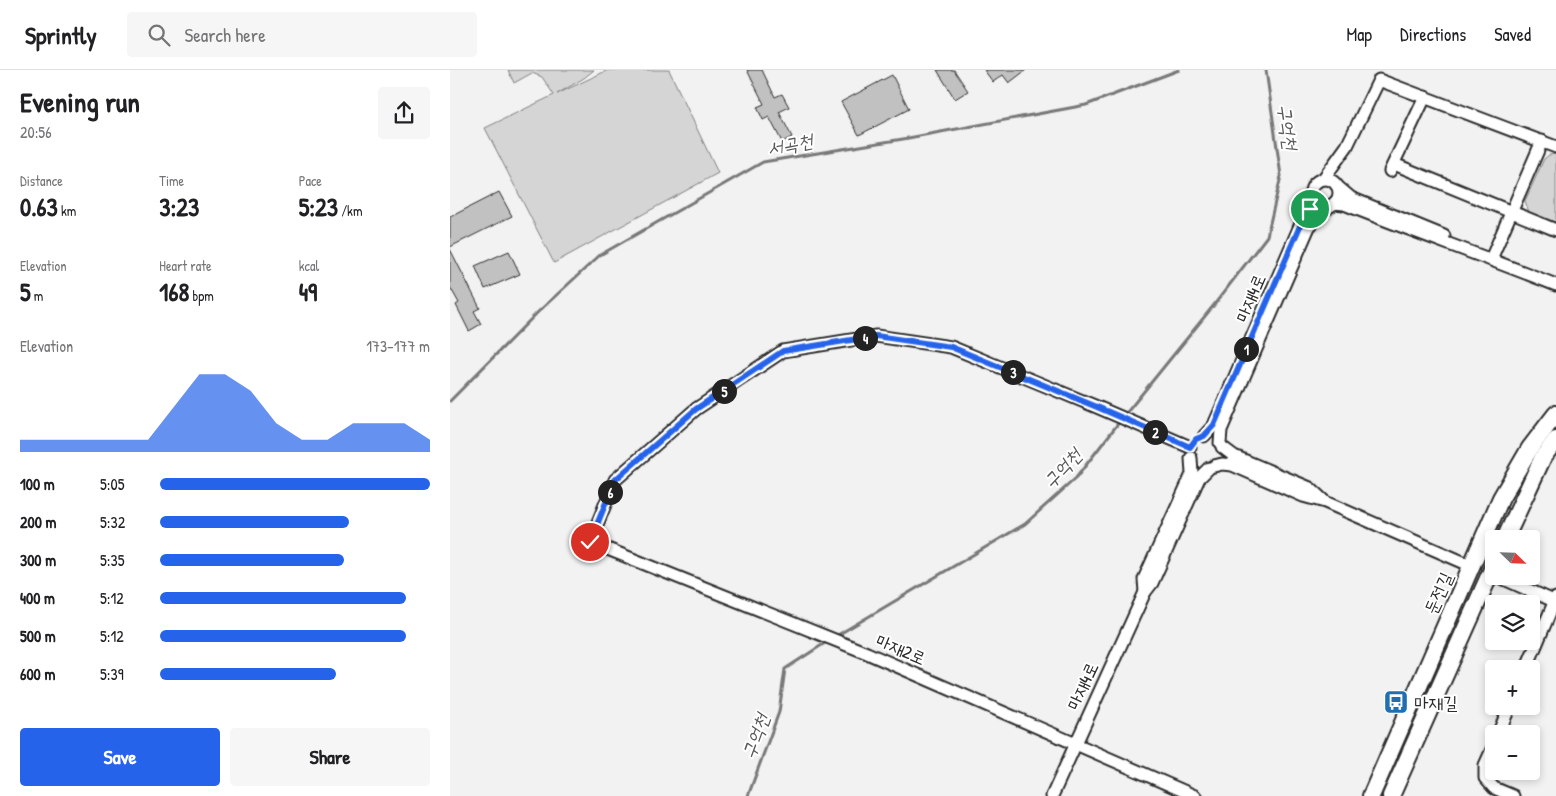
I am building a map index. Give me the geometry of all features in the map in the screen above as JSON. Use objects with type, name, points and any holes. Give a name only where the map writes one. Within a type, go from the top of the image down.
[{"type":"street","points":[[1556,147],[1379,80],[1347,146],[1324,178],[1312,186],[1311,191],[1314,200],[1321,206],[1344,204],[1418,234],[1491,259],[1556,285]]},
{"type":"street","points":[[1425,97],[1392,167],[1556,230]]},
{"type":"street","points":[[1491,259],[1542,142]]},
{"type":"street","points":[[1332,205],[1339,196],[1337,185],[1347,146]]},
{"type":"street","points":[[1324,178],[1337,185],[1351,198],[1430,230],[1491,259]]},
{"type":"street","name":"마재4로","points":[[1204,436],[1214,425],[1300,226],[1314,200]]},
{"type":"street","name":"마재4로","points":[[1221,445],[1221,430],[1310,227],[1322,212],[1332,205]]},
{"type":"street","name":"마재2로","points":[[1191,453],[1150,430],[951,347],[876,336],[783,351],[696,409],[615,480],[590,542],[867,653],[1195,796]]},
{"type":"street","name":"둔전길","points":[[1371,796],[1502,498],[1530,448],[1556,414]]},
{"type":"street","points":[[1326,502],[1310,488],[1234,456],[1212,436],[1196,439],[1191,453],[1198,467],[1212,467],[1222,464],[1232,465],[1302,496],[1326,502],[1472,566],[1485,570]]},
{"type":"street","points":[[1509,530],[1543,458],[1556,440]]},
{"type":"street","points":[[1212,467],[1222,458],[1221,445]]},
{"type":"street","name":"마재4로","points":[[1145,592],[1144,578],[1192,474],[1191,453]]},
{"type":"street","name":"마재4로","points":[[1052,796],[1145,592],[1152,584],[1199,478],[1212,467]]},
{"type":"street","points":[[1391,796],[1488,585]]},
{"type":"street","points":[[1522,585],[1556,601],[1530,660]]},
{"type":"street","points":[[1485,765],[1485,779]]},
{"type":"street","points":[[1486,780],[1494,788],[1513,796]]},
{"type":"shaded area","points":[[508,70],[594,70],[557,94],[608,70],[669,70],[718,173],[554,263],[485,128],[554,95],[542,77],[532,73],[514,83]]},
{"type":"shaded area","points":[[1556,154],[1556,223],[1529,212],[1525,201],[1544,159],[1549,155]]},
{"type":"building","points":[[747,70],[762,70],[775,97],[782,94],[789,107],[779,112],[792,137],[782,142],[769,117],[763,120],[757,107],[764,104]]},
{"type":"building","points":[[937,70],[954,70],[968,91],[955,99]]},
{"type":"building","points":[[984,70],[1026,70],[1009,83],[1003,75],[993,82]]},
{"type":"building","points":[[892,75],[909,109],[859,135],[841,102]]},
{"type":"building","points":[[499,192],[512,216],[450,247],[450,217]]},
{"type":"building","points":[[450,249],[480,308],[474,311],[481,324],[469,331],[456,305],[459,303],[450,287]]},
{"type":"building","points":[[509,251],[520,274],[485,289],[475,266]]},
{"type":"waterway","name":"서곡천","points":[[450,401],[538,312],[600,255],[763,162],[903,139],[1086,105],[1179,70]]},
{"type":"waterway","name":"구억천","points":[[1124,416],[1267,236],[1281,176],[1266,70]]},
{"type":"waterway","name":"구억천","points":[[836,636],[1025,524],[1076,478],[1120,421]]},
{"type":"waterway","name":"구억천","points":[[748,796],[779,712],[785,669],[828,641]]},
{"type":"place","name":"마재길","points":[[1396,702]]},
{"type":"route","points":[[590,542],[615,480],[696,409],[783,351],[876,336],[951,347],[1190,447],[1196,439],[1204,436],[1214,425],[1300,226],[1310,209]]}]
